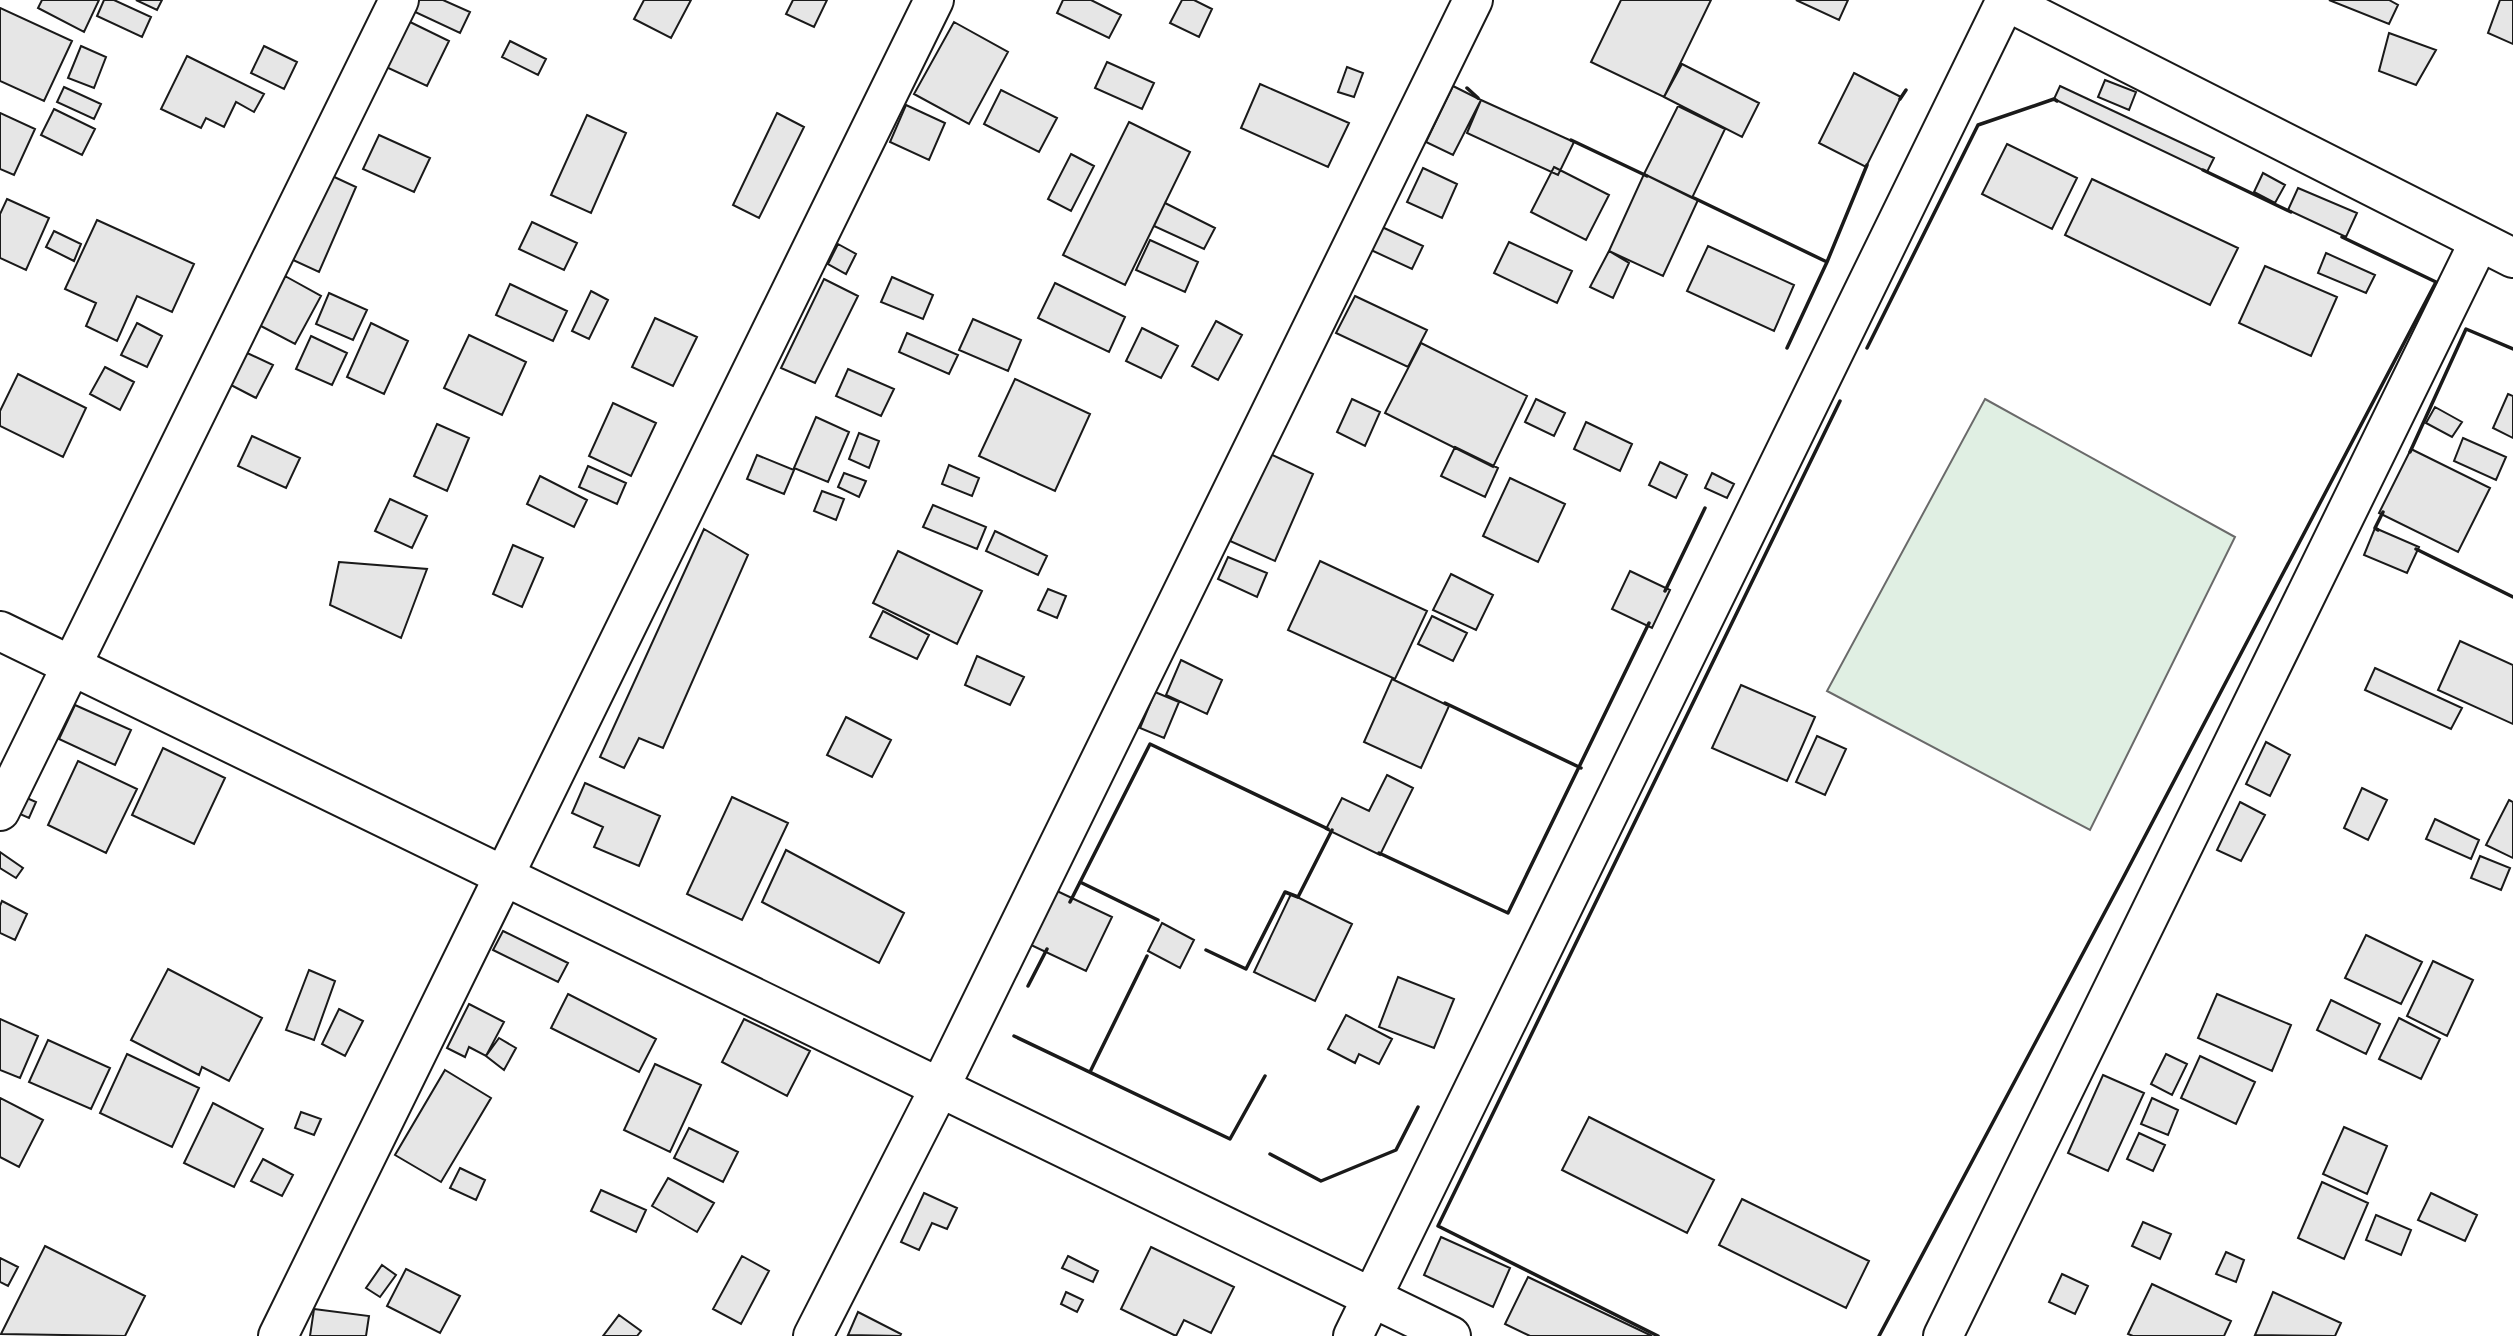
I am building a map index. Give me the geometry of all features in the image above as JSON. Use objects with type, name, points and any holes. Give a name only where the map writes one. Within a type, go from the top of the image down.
[{"type":"street","points":[[0,811],[399,0]]},
{"type":"street","points":[[278,1336],[934,0]]},
{"type":"street","points":[[813,1336],[940,1087],[1473,0]]},
{"type":"street","points":[[1353,1336],[2005,0],[2513,258]]},
{"type":"street","points":[[1943,1336],[2479,243]]},
{"type":"street","points":[[0,631],[1451,1336]]},
{"type":"green space","points":[[1985,399],[2235,537],[2090,830],[1827,691]]},
{"type":"building","points":[[42,0],[99,0],[84,32],[38,8]]},
{"type":"building","points":[[104,0],[114,0],[151,17],[142,37],[97,16]]},
{"type":"building","points":[[136,0],[162,0],[157,10]]},
{"type":"building","points":[[418,0],[443,0],[470,12],[460,33],[413,11]]},
{"type":"building","points":[[644,0],[691,0],[671,38],[634,19]]},
{"type":"building","points":[[793,0],[827,0],[814,27],[786,14]]},
{"type":"building","points":[[1063,0],[1091,0],[1121,15],[1109,38],[1057,13]]},
{"type":"building","points":[[1182,0],[1194,0],[1212,9],[1199,37],[1170,23]]},
{"type":"building","points":[[1621,0],[1711,0],[1664,97],[1591,62]]},
{"type":"building","points":[[1796,0],[1848,0],[1839,20]]},
{"type":"building","points":[[2329,0],[2389,0],[2398,5],[2389,24]]},
{"type":"building","points":[[2500,0],[2513,0],[2513,44],[2488,33]]},
{"type":"building","points":[[0,8],[72,41],[44,101],[0,81]]},
{"type":"building","points":[[406,20],[449,41],[427,86],[384,66]]},
{"type":"building","points":[[954,22],[1008,52],[969,124],[914,94]]},
{"type":"building","points":[[2389,33],[2436,50],[2416,85],[2379,71]]},
{"type":"building","points":[[510,41],[546,59],[538,75],[502,57]]},
{"type":"building","points":[[81,46],[106,57],[94,88],[68,78]]},
{"type":"building","points":[[264,46],[297,62],[284,89],[251,73]]},
{"type":"building","points":[[187,56],[264,94],[254,112],[236,102],[224,127],[206,118],[201,128],[161,109]]},
{"type":"building","points":[[1107,62],[1154,83],[1142,109],[1095,88]]},
{"type":"building","points":[[1682,64],[1759,103],[1742,137],[1664,97]]},
{"type":"building","points":[[1347,67],[1363,73],[1354,97],[1338,92]]},
{"type":"building","points":[[1854,73],[1901,97],[1866,167],[1819,143]]},
{"type":"building","points":[[2105,80],[2136,92],[2129,110],[2098,97]]},
{"type":"building","points":[[1260,84],[1349,123],[1328,167],[1241,128]]},
{"type":"building","points":[[1453,86],[1481,100],[1453,155],[1426,142]]},
{"type":"building","points":[[2060,86],[2214,158],[2207,172],[2054,99]]},
{"type":"building","points":[[64,87],[101,104],[94,119],[57,102]]},
{"type":"building","points":[[1001,90],[1057,118],[1039,152],[984,124]]},
{"type":"building","points":[[1481,100],[1574,142],[1558,175],[1467,133]]},
{"type":"building","points":[[906,105],[945,123],[929,160],[890,142]]},
{"type":"building","points":[[1678,106],[1725,129],[1692,198],[1644,174]]},
{"type":"building","points":[[54,109],[95,129],[82,155],[41,135]]},
{"type":"building","points":[[0,113],[35,129],[14,175],[0,169]]},
{"type":"building","points":[[777,113],[804,127],[759,218],[733,205]]},
{"type":"building","points":[[587,115],[626,133],[591,213],[551,195]]},
{"type":"building","points":[[1129,122],[1190,152],[1125,285],[1063,255]]},
{"type":"building","points":[[379,135],[430,158],[414,192],[363,169]]},
{"type":"building","points":[[2007,144],[2077,178],[2052,229],[1982,194]]},
{"type":"building","points":[[1071,154],[1094,166],[1071,211],[1048,199]]},
{"type":"building","points":[[1554,167],[1609,195],[1586,240],[1531,212]]},
{"type":"building","points":[[1423,168],[1457,184],[1442,218],[1407,202]]},
{"type":"building","points":[[2263,173],[2285,185],[2275,203],[2254,192]]},
{"type":"building","points":[[1644,174],[1698,200],[1663,276],[1609,251]]},
{"type":"building","points":[[330,175],[356,187],[319,272],[293,260]]},
{"type":"building","points":[[2092,179],[2238,248],[2210,305],[2065,235]]},
{"type":"building","points":[[2298,188],[2357,213],[2346,237],[2288,210]]},
{"type":"building","points":[[7,199],[49,218],[26,270],[0,258],[0,214]]},
{"type":"building","points":[[1165,203],[1215,228],[1204,249],[1154,226]]},
{"type":"building","points":[[97,220],[194,264],[172,312],[137,296],[117,341],[86,326],[96,303],[65,289]]},
{"type":"building","points":[[532,222],[577,243],[564,270],[519,249]]},
{"type":"building","points":[[1382,227],[1423,246],[1412,269],[1371,250]]},
{"type":"building","points":[[54,231],[81,244],[74,261],[46,247]]},
{"type":"building","points":[[1150,240],[1198,262],[1185,292],[1136,270]]},
{"type":"building","points":[[1509,242],[1572,271],[1557,303],[1494,273]]},
{"type":"building","points":[[838,244],[856,254],[846,274],[828,264]]},
{"type":"building","points":[[1708,246],[1794,285],[1774,331],[1687,291]]},
{"type":"building","points":[[1609,251],[1629,263],[1613,298],[1590,287]]},
{"type":"building","points":[[2326,253],[2375,275],[2366,293],[2318,273]]},
{"type":"building","points":[[2265,266],[2337,297],[2311,356],[2239,323]]},
{"type":"building","points":[[285,276],[321,296],[295,344],[259,325]]},
{"type":"building","points":[[892,277],[933,295],[923,319],[881,302]]},
{"type":"building","points":[[824,279],[858,296],[815,383],[781,368]]},
{"type":"building","points":[[1055,283],[1125,317],[1109,352],[1038,318]]},
{"type":"building","points":[[510,284],[567,311],[553,341],[496,315]]},
{"type":"building","points":[[591,291],[608,300],[589,339],[572,331]]},
{"type":"building","points":[[329,293],[367,310],[353,340],[316,324]]},
{"type":"building","points":[[1355,296],[1427,330],[1408,367],[1336,333]]},
{"type":"building","points":[[655,318],[697,337],[673,386],[632,367]]},
{"type":"building","points":[[973,319],[1021,340],[1008,371],[959,350]]},
{"type":"building","points":[[1216,321],[1242,335],[1218,380],[1192,366]]},
{"type":"building","points":[[137,323],[162,336],[147,367],[121,355]]},
{"type":"building","points":[[371,323],[408,341],[384,394],[347,377]]},
{"type":"building","points":[[1142,328],[1178,346],[1161,378],[1126,361]]},
{"type":"building","points":[[907,333],[958,355],[949,374],[899,352]]},
{"type":"building","points":[[469,335],[526,362],[502,415],[444,388]]},
{"type":"building","points":[[311,336],[347,353],[332,385],[296,369]]},
{"type":"building","points":[[1421,343],[1527,396],[1493,467],[1385,413]]},
{"type":"building","points":[[245,352],[273,365],[256,398],[229,384]]},
{"type":"building","points":[[105,367],[134,382],[120,410],[90,394]]},
{"type":"building","points":[[848,369],[894,389],[881,416],[836,396]]},
{"type":"building","points":[[18,374],[86,408],[63,457],[0,426],[0,411]]},
{"type":"building","points":[[1015,379],[1090,414],[1055,491],[979,456]]},
{"type":"building","points":[[2508,394],[2513,396],[2513,438],[2493,428]]},
{"type":"building","points":[[1352,399],[1380,412],[1365,446],[1337,432]]},
{"type":"building","points":[[1536,399],[1565,413],[1554,436],[1525,422]]},
{"type":"building","points":[[613,403],[656,423],[631,476],[589,456]]},
{"type":"building","points":[[2435,407],[2462,422],[2452,437],[2426,423]]},
{"type":"building","points":[[816,417],[849,432],[828,482],[794,468]]},
{"type":"building","points":[[1586,422],[1632,444],[1620,471],[1574,449]]},
{"type":"building","points":[[437,424],[469,438],[447,491],[414,476]]},
{"type":"building","points":[[859,433],[879,441],[869,468],[849,459]]},
{"type":"building","points":[[252,436],[300,458],[286,488],[238,466]]},
{"type":"building","points":[[2463,438],[2506,457],[2496,480],[2454,461]]},
{"type":"building","points":[[1455,447],[1498,468],[1485,497],[1441,476]]},
{"type":"building","points":[[2411,449],[2490,488],[2458,552],[2379,513]]},
{"type":"building","points":[[1268,453],[1313,474],[1275,561],[1230,541]]},
{"type":"building","points":[[757,455],[794,470],[784,494],[747,479]]},
{"type":"building","points":[[1660,462],[1687,475],[1676,498],[1649,485]]},
{"type":"building","points":[[949,465],[979,478],[972,496],[942,484]]},
{"type":"building","points":[[588,466],[626,483],[617,504],[579,487]]},
{"type":"building","points":[[844,473],[866,481],[859,497],[838,487]]},
{"type":"building","points":[[1712,473],[1734,484],[1727,498],[1705,488]]},
{"type":"building","points":[[540,476],[587,500],[574,527],[527,504]]},
{"type":"building","points":[[1510,478],[1565,504],[1538,562],[1483,536]]},
{"type":"building","points":[[822,491],[844,499],[836,520],[814,511]]},
{"type":"building","points":[[390,499],[427,516],[412,548],[375,531]]},
{"type":"building","points":[[933,505],[986,527],[977,549],[923,527]]},
{"type":"building","points":[[2375,528],[2419,547],[2407,573],[2364,555]]},
{"type":"building","points":[[704,529],[748,555],[663,748],[639,738],[624,768],[600,757]]},
{"type":"building","points":[[995,531],[1047,556],[1038,575],[986,551]]},
{"type":"building","points":[[513,545],[543,558],[522,607],[493,594]]},
{"type":"building","points":[[898,551],[982,591],[957,644],[873,603]]},
{"type":"building","points":[[1228,557],[1267,573],[1257,597],[1218,579]]},
{"type":"building","points":[[1320,561],[1427,611],[1395,679],[1288,630]]},
{"type":"building","points":[[339,562],[427,569],[401,638],[330,605]]},
{"type":"building","points":[[1630,571],[1670,590],[1652,628],[1612,609]]},
{"type":"building","points":[[1451,574],[1493,595],[1476,630],[1433,610]]},
{"type":"building","points":[[1048,589],[1066,596],[1057,618],[1038,610]]},
{"type":"building","points":[[883,611],[929,635],[917,659],[870,637]]},
{"type":"building","points":[[1432,616],[1467,633],[1453,661],[1418,644]]},
{"type":"building","points":[[2460,641],[2513,665],[2513,724],[2438,690]]},
{"type":"building","points":[[977,656],[1024,677],[1010,705],[965,685]]},
{"type":"building","points":[[1181,660],[1222,680],[1207,714],[1166,695]]},
{"type":"building","points":[[2375,668],[2462,708],[2451,729],[2365,690]]},
{"type":"building","points":[[1392,679],[1449,706],[1421,768],[1364,742]]},
{"type":"building","points":[[1741,685],[1815,717],[1787,781],[1712,748]]},
{"type":"building","points":[[1155,692],[1179,702],[1164,738],[1140,728]]},
{"type":"building","points":[[75,705],[131,730],[115,765],[59,739]]},
{"type":"building","points":[[846,717],[891,740],[872,777],[827,755]]},
{"type":"building","points":[[1817,736],[1846,749],[1825,795],[1796,782]]},
{"type":"building","points":[[2266,742],[2290,755],[2270,796],[2246,784]]},
{"type":"building","points":[[163,748],[225,778],[194,844],[132,815]]},
{"type":"building","points":[[78,761],[137,789],[106,853],[48,825]]},
{"type":"building","points":[[1387,775],[1413,788],[1380,855],[1326,829],[1342,798],[1369,811]]},
{"type":"building","points":[[585,783],[660,816],[639,866],[594,847],[603,827],[572,813]]},
{"type":"building","points":[[2362,788],[2387,800],[2368,840],[2344,828]]},
{"type":"building","points":[[20,795],[36,802],[29,818],[13,811]]},
{"type":"building","points":[[732,797],[788,823],[742,920],[687,894]]},
{"type":"building","points":[[2509,800],[2513,802],[2513,858],[2486,845]]},
{"type":"building","points":[[2240,802],[2265,815],[2241,861],[2217,850]]},
{"type":"building","points":[[2435,819],[2479,840],[2471,859],[2426,839]]},
{"type":"building","points":[[786,850],[904,913],[879,963],[762,902]]},
{"type":"building","points":[[0,852],[23,868],[16,878],[0,868]]},
{"type":"building","points":[[2480,856],[2510,868],[2501,890],[2471,878]]},
{"type":"building","points":[[1057,891],[1112,917],[1086,971],[1031,945]]},
{"type":"building","points":[[1291,894],[1352,924],[1315,1001],[1254,972]]},
{"type":"building","points":[[2,901],[27,914],[15,940],[0,933]]},
{"type":"building","points":[[1162,923],[1194,940],[1180,968],[1148,951]]},
{"type":"building","points":[[503,931],[568,963],[558,982],[493,950]]},
{"type":"building","points":[[2366,935],[2422,962],[2401,1004],[2345,978]]},
{"type":"building","points":[[2433,961],[2473,980],[2447,1036],[2407,1016]]},
{"type":"building","points":[[168,969],[262,1018],[229,1081],[202,1067],[199,1075],[131,1040]]},
{"type":"building","points":[[309,970],[335,981],[314,1040],[286,1030]]},
{"type":"building","points":[[1398,977],[1454,999],[1434,1048],[1379,1027]]},
{"type":"building","points":[[568,994],[656,1039],[639,1072],[551,1028]]},
{"type":"building","points":[[2217,994],[2291,1025],[2272,1071],[2198,1038]]},
{"type":"building","points":[[2331,1000],[2380,1024],[2366,1054],[2317,1030]]},
{"type":"building","points":[[469,1004],[504,1022],[486,1056],[469,1047],[465,1057],[447,1048]]},
{"type":"building","points":[[339,1009],[363,1021],[345,1056],[322,1044]]},
{"type":"building","points":[[1346,1015],[1392,1039],[1379,1064],[1359,1054],[1355,1063],[1328,1049]]},
{"type":"building","points":[[2399,1018],[2440,1039],[2421,1079],[2379,1059]]},
{"type":"building","points":[[0,1019],[38,1036],[20,1078],[0,1070]]},
{"type":"building","points":[[744,1019],[810,1051],[787,1096],[722,1062]]},
{"type":"building","points":[[499,1038],[516,1048],[504,1070],[486,1056]]},
{"type":"building","points":[[48,1040],[110,1068],[91,1109],[29,1082]]},
{"type":"building","points":[[127,1054],[199,1088],[172,1147],[100,1113]]},
{"type":"building","points":[[2166,1054],[2187,1064],[2172,1095],[2151,1084]]},
{"type":"building","points":[[2200,1056],[2255,1082],[2236,1124],[2181,1098]]},
{"type":"building","points":[[655,1064],[701,1085],[670,1152],[624,1130]]},
{"type":"building","points":[[445,1070],[491,1098],[441,1182],[395,1155]]},
{"type":"building","points":[[2103,1075],[2144,1093],[2108,1171],[2068,1153]]},
{"type":"building","points":[[0,1098],[43,1120],[19,1167],[0,1157]]},
{"type":"building","points":[[2152,1098],[2178,1110],[2168,1135],[2141,1124]]},
{"type":"building","points":[[213,1103],[263,1129],[234,1187],[184,1163]]},
{"type":"building","points":[[301,1112],[321,1119],[314,1135],[295,1128]]},
{"type":"building","points":[[1589,1117],[1714,1180],[1687,1233],[1562,1170]]},
{"type":"building","points":[[2344,1127],[2387,1146],[2367,1194],[2323,1174]]},
{"type":"building","points":[[689,1128],[738,1152],[723,1182],[674,1158]]},
{"type":"building","points":[[2139,1133],[2165,1145],[2153,1171],[2127,1159]]},
{"type":"building","points":[[263,1159],[293,1175],[282,1196],[251,1181]]},
{"type":"building","points":[[460,1168],[485,1180],[476,1200],[450,1188]]},
{"type":"building","points":[[668,1178],[714,1203],[697,1232],[652,1206]]},
{"type":"building","points":[[2322,1182],[2368,1203],[2344,1259],[2298,1238]]},
{"type":"building","points":[[601,1190],[646,1210],[636,1232],[591,1211]]},
{"type":"building","points":[[924,1193],[957,1208],[947,1229],[932,1223],[919,1250],[901,1242]]},
{"type":"building","points":[[2431,1193],[2477,1215],[2465,1241],[2418,1220]]},
{"type":"building","points":[[1742,1199],[1869,1261],[1846,1308],[1719,1245]]},
{"type":"building","points":[[2376,1215],[2411,1230],[2401,1255],[2366,1240]]},
{"type":"building","points":[[2143,1222],[2171,1234],[2160,1259],[2132,1246]]},
{"type":"building","points":[[1441,1237],[1510,1268],[1493,1307],[1424,1275]]},
{"type":"building","points":[[45,1246],[145,1296],[125,1336],[1,1334]]},
{"type":"building","points":[[1151,1247],[1234,1287],[1211,1333],[1184,1320],[1176,1336],[1121,1309]]},
{"type":"building","points":[[2226,1252],[2244,1260],[2236,1282],[2216,1274]]},
{"type":"building","points":[[742,1256],[769,1271],[741,1324],[713,1309]]},
{"type":"building","points":[[1068,1256],[1098,1271],[1093,1282],[1062,1268]]},
{"type":"building","points":[[0,1258],[18,1267],[8,1286],[0,1282]]},
{"type":"building","points":[[382,1265],[396,1275],[380,1297],[366,1288]]},
{"type":"building","points":[[406,1269],[460,1296],[440,1333],[387,1306]]},
{"type":"building","points":[[2062,1274],[2088,1286],[2075,1314],[2049,1302]]},
{"type":"building","points":[[1528,1277],[1652,1336],[1530,1336],[1505,1324]]},
{"type":"building","points":[[2152,1284],[2231,1321],[2224,1336],[2128,1334]]},
{"type":"building","points":[[1066,1292],[1083,1300],[1077,1312],[1061,1304]]},
{"type":"building","points":[[2273,1292],[2341,1323],[2335,1336],[2255,1335]]},
{"type":"building","points":[[314,1309],[369,1316],[366,1336],[310,1336]]},
{"type":"building","points":[[858,1312],[901,1334],[900,1336],[848,1335]]},
{"type":"building","points":[[619,1315],[641,1331],[637,1336],[603,1336]]},
{"type":"wall","points":[[1467,88],[1478,98]]},
{"type":"wall","points":[[1900,99],[1906,90]]},
{"type":"wall","points":[[1867,348],[1978,125],[2054,99],[2057,101]]},
{"type":"wall","points":[[1571,140],[1647,176]]},
{"type":"wall","points":[[1787,348],[1827,262],[1867,165]]},
{"type":"wall","points":[[2203,170],[2291,212]]},
{"type":"wall","points":[[1694,198],[1827,262]]},
{"type":"wall","points":[[1879,1336],[2436,282],[2342,237]]},
{"type":"wall","points":[[2410,452],[2466,329],[2513,349]]},
{"type":"wall","points":[[1658,1336],[1438,1226],[1840,401]]},
{"type":"wall","points":[[1665,591],[1705,508]]},
{"type":"wall","points":[[2378,530],[2375,528],[2383,512]]},
{"type":"wall","points":[[2416,549],[2513,597]]},
{"type":"wall","points":[[1379,853],[1508,913],[1649,623]]},
{"type":"wall","points":[[1445,703],[1581,768]]},
{"type":"wall","points":[[1070,902],[1150,744],[1328,829]]},
{"type":"wall","points":[[1206,950],[1246,969],[1285,892],[1298,897],[1332,830]]},
{"type":"wall","points":[[1080,882],[1158,920]]},
{"type":"wall","points":[[1028,986],[1047,949]]},
{"type":"wall","points":[[1090,1072],[1147,956]]},
{"type":"wall","points":[[1014,1036],[1230,1139],[1265,1076]]},
{"type":"wall","points":[[1270,1154],[1321,1181],[1396,1150],[1418,1107]]}]
